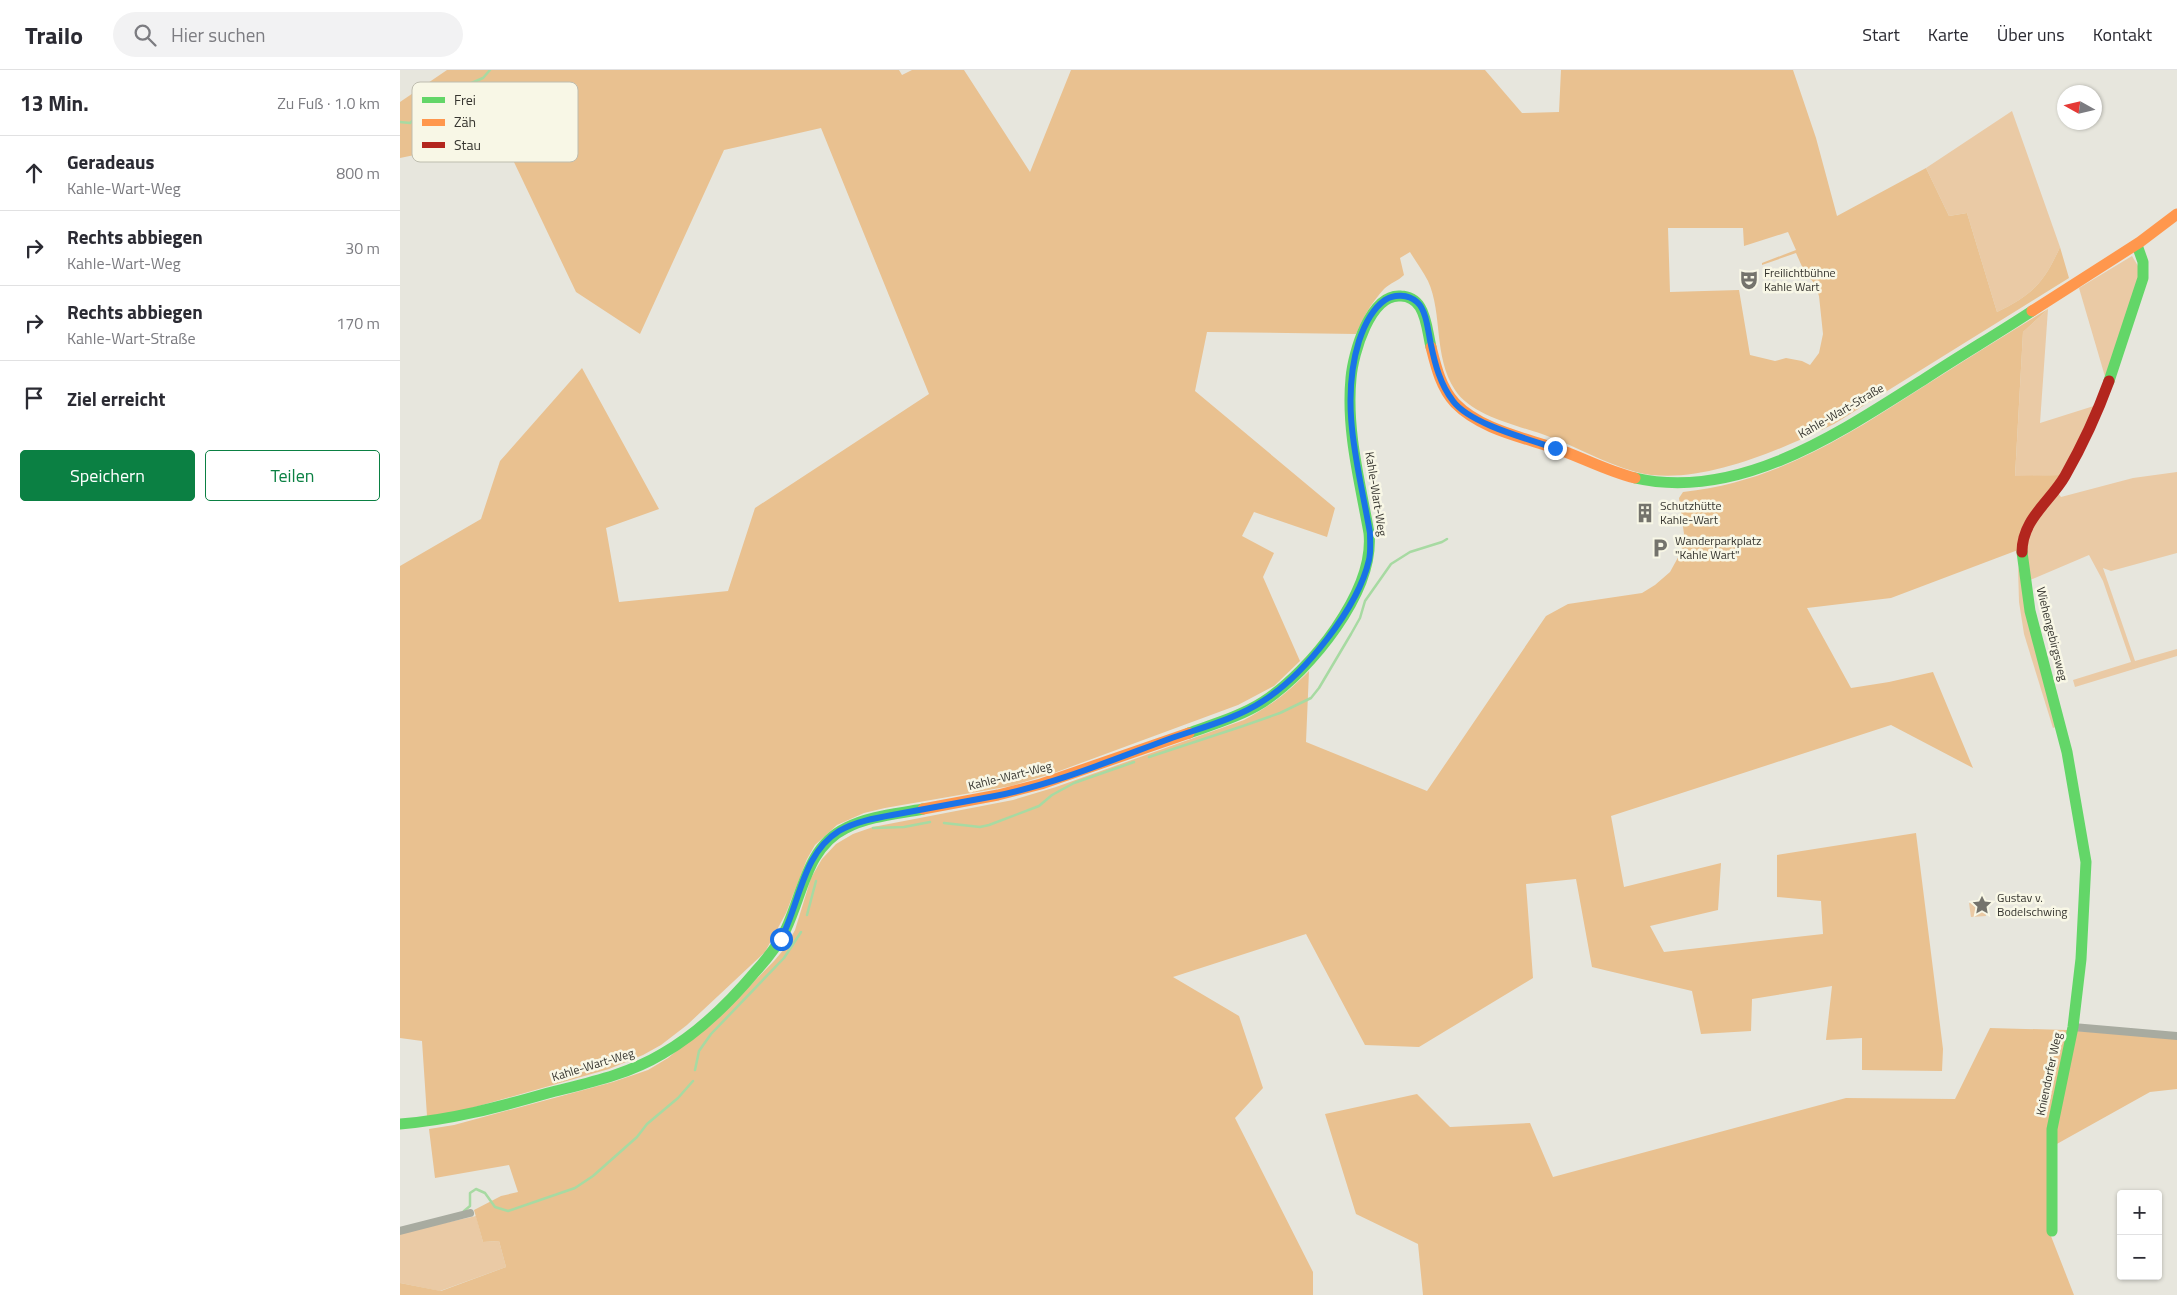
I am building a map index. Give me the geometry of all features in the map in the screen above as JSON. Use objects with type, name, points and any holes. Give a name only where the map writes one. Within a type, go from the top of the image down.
[{"type":"street","name":"Kahle-Wart-Straße","points":[[1410,298],[1418,302],[1423,311],[1434,362],[1443,385],[1454,402],[1465,412],[1496,428],[1555,448],[1617,474],[1640,480],[1685,483],[1754,469],[1796,452],[1837,432],[2136,245],[2177,214]]},
{"type":"street","name":"Wiehengebirgsweg","points":[[2073,1027],[2081,959],[2086,862],[2067,752],[2030,611],[2022,560],[2022,546],[2030,521],[2064,478],[2100,406],[2143,278],[2142,262],[2136,245]]},
{"type":"street","name":"Kahle-Wart-Weg","points":[[400,1124],[452,1118],[496,1108],[610,1076],[645,1063],[664,1053],[694,1031],[769,956],[790,920],[812,861],[820,849],[840,830],[868,820],[996,796],[1054,780],[1241,713],[1280,690],[1320,647],[1341,618],[1364,575],[1371,549],[1350,416],[1352,374],[1362,332],[1377,306],[1396,295],[1410,298]]},
{"type":"street","name":"Kniendorfer Weg","points":[[2052,1230],[2052,1128],[2073,1027],[2177,1036]]},
{"type":"street","points":[[400,1231],[470,1212]]},
{"type":"shaded area","points":[[447,70],[899,70],[902,75],[912,70],[964,70],[1030,172],[1071,70],[1485,70],[1522,113],[1559,112],[1561,70],[1793,70],[1816,138],[1837,216],[1926,168],[1949,216],[1967,213],[1997,312],[2019,300],[2036,287],[2048,270],[2060,247],[2069,278],[1834,424],[1789,445],[1737,464],[1685,475],[1660,476],[1624,468],[1554,438],[1482,413],[1462,399],[1448,377],[1444,363],[1433,294],[1426,277],[1410,252],[1400,258],[1404,275],[1386,287],[1380,294],[1368,310],[1356,334],[1207,332],[1195,391],[1335,508],[1327,537],[1254,512],[1242,536],[1274,553],[1263,577],[1300,661],[1274,686],[1238,705],[1054,773],[1011,786],[864,813],[837,825],[815,845],[807,859],[786,913],[765,952],[687,1025],[661,1045],[643,1055],[609,1069],[454,1113],[427,1116],[422,1041],[400,1038],[400,566],[481,519],[500,461],[582,368],[659,509],[606,528],[619,602],[728,591],[755,508],[929,394],[821,128],[724,150],[640,334],[576,292],[514,162],[578,162],[578,82],[429,82]],"holes":[[[1668,228],[1743,228],[1744,246],[1788,232],[1796,250],[1762,263],[1762,265],[1796,253],[1804,271],[1814,283],[1819,296],[1823,334],[1819,353],[1810,365],[1802,361],[1786,358],[1775,361],[1750,355],[1739,290],[1670,292]]]},
{"type":"shaded area","points":[[412,94],[412,156],[400,158],[400,102]]},
{"type":"shaded area","points":[[2012,111],[2060,247],[2048,270],[2036,287],[2019,300],[1997,312],[1967,213],[1949,216],[1926,168]]},
{"type":"shaded area","points":[[2132,256],[2138,266],[2139,276],[2106,380],[2079,288]]},
{"type":"shaded area","points":[[2048,309],[2040,423],[2097,405],[2062,475],[2015,477],[2023,332]]},
{"type":"shaded area","points":[[2048,309],[2023,332],[2015,476],[2062,475],[2018,550],[1891,598],[1807,608],[1851,688],[1933,672],[1973,768],[1891,725],[1611,816],[1624,887],[1721,863],[1718,910],[1650,926],[1664,952],[1823,934],[1821,901],[1777,897],[1777,855],[1916,833],[1943,1049],[1942,1071],[1862,1070],[1862,1038],[1826,1040],[1832,986],[1752,999],[1751,1031],[1701,1034],[1692,991],[1592,967],[1576,879],[1526,884],[1533,978],[1419,1047],[1365,1045],[1306,934],[1173,977],[1239,1016],[1263,1088],[1235,1118],[1313,1272],[1313,1295],[400,1295],[400,1283],[441,1291],[506,1267],[499,1241],[483,1242],[474,1210],[501,1196],[518,1192],[509,1165],[435,1178],[429,1129],[454,1125],[613,1082],[648,1070],[668,1058],[726,1010],[785,948],[795,930],[811,878],[822,859],[836,844],[853,834],[873,827],[1013,800],[1056,787],[1244,720],[1279,698],[1309,671],[1306,742],[1427,791],[1546,616],[1568,604],[1642,593],[1670,572],[1681,552],[1684,534],[1679,498],[1683,492],[1716,487],[1777,469],[1833,442]]},
{"type":"shaded area","points":[[2177,472],[2177,553],[2111,571],[2103,568],[2135,661],[2177,649],[2177,656],[2075,687],[2073,680],[2131,662],[2103,581],[2089,555],[2030,580],[2025,552],[2032,524],[2057,492],[2061,497],[2133,478]]},
{"type":"shaded area","points":[[2018,567],[2058,726],[2053,728],[2024,634],[2019,602]]},
{"type":"shaded area","points":[[1984,900],[1986,916],[1971,917],[1969,903]]},
{"type":"shaded area","points":[[1990,1028],[2067,1030],[2177,1039],[2177,1089],[2150,1092],[2055,1145],[2049,1231],[2074,1295],[1423,1295],[1418,1244],[1356,1214],[1325,1114],[1417,1094],[1450,1127],[1530,1123],[1553,1177],[1846,1098],[1955,1099]]},
{"type":"shaded area","points":[[476,1216],[483,1242],[499,1241],[506,1267],[440,1291],[400,1283],[400,1233]]},
{"type":"waterway","points":[[474,82],[483,78],[490,70]]},
{"type":"waterway","points":[[400,122],[410,123],[412,121]]},
{"type":"waterway","points":[[1149,757],[1280,713],[1311,698],[1319,688],[1360,618],[1365,601],[1391,564],[1410,552],[1447,539]]},
{"type":"waterway","points":[[944,823],[980,827],[989,825],[1039,806],[1052,795],[1074,783],[1134,762]]},
{"type":"waterway","points":[[873,828],[904,827],[930,822]]},
{"type":"waterway","points":[[807,915],[816,881]]},
{"type":"waterway","points":[[695,1070],[699,1051],[711,1034],[784,958],[801,932]]},
{"type":"waterway","points":[[464,1211],[470,1206],[470,1193],[476,1189],[485,1193],[495,1207],[508,1211],[575,1188],[593,1176],[637,1137],[647,1124],[678,1098],[693,1081]]},
{"type":"traffic: fast","points":[[2109,381],[2143,278],[2143,262],[2137,245]]},
{"type":"traffic: fast","points":[[1189,733],[1237,716],[1263,702],[1300,671],[1336,628],[1362,580],[1368,556],[1369,533],[1350,417],[1351,378],[1355,355],[1372,314],[1380,304],[1390,298],[1401,296],[1414,300],[1422,311],[1431,347]]},
{"type":"traffic: fast","points":[[1635,478],[1674,483],[1713,480],[1751,471],[1788,457],[1860,419],[2032,311]]},
{"type":"traffic: fast","points":[[2022,552],[2030,611],[2067,752],[2086,862],[2081,959],[2073,1027],[2052,1129],[2052,1231]]},
{"type":"traffic: fast","points":[[400,1124],[475,1112],[592,1082],[635,1068],[662,1054],[688,1037],[712,1017],[768,957],[786,929],[814,859],[833,836],[846,828],[864,821],[923,809]]},
{"type":"traffic: slow","points":[[2032,311],[2140,242],[2177,214]]},
{"type":"traffic: slow","points":[[1431,347],[1437,370],[1446,391],[1466,413],[1506,433],[1563,451],[1635,478]]},
{"type":"traffic: slow","points":[[923,809],[998,795],[1041,784],[1189,733]]},
{"type":"traffic: jam","points":[[2022,552],[2023,540],[2032,520],[2065,476],[2094,418],[2109,381]]},
{"type":"place","name":"Freilichtbühne Kahle Wart","points":[[1749,280]]},
{"type":"place","name":"Schutzhütte Kahle-Wart","points":[[1645,513]]},
{"type":"place","name":"Wanderparkplatz \"Kahle Wart\"","points":[[1660,548]]},
{"type":"place","name":"Gustav v. Bodelschwing","points":[[1982,905]]},
{"type":"route","points":[[781,939],[812,861],[820,849],[840,830],[854,824],[885,816],[996,796],[1054,780],[1241,713],[1261,703],[1280,690],[1295,676],[1320,647],[1341,618],[1358,590],[1369,560],[1371,549],[1370,533],[1353,437],[1350,395],[1352,374],[1362,332],[1377,306],[1386,300],[1396,295],[1418,302],[1423,311],[1434,362],[1443,385],[1454,402],[1465,412],[1496,428],[1555,448]]}]
